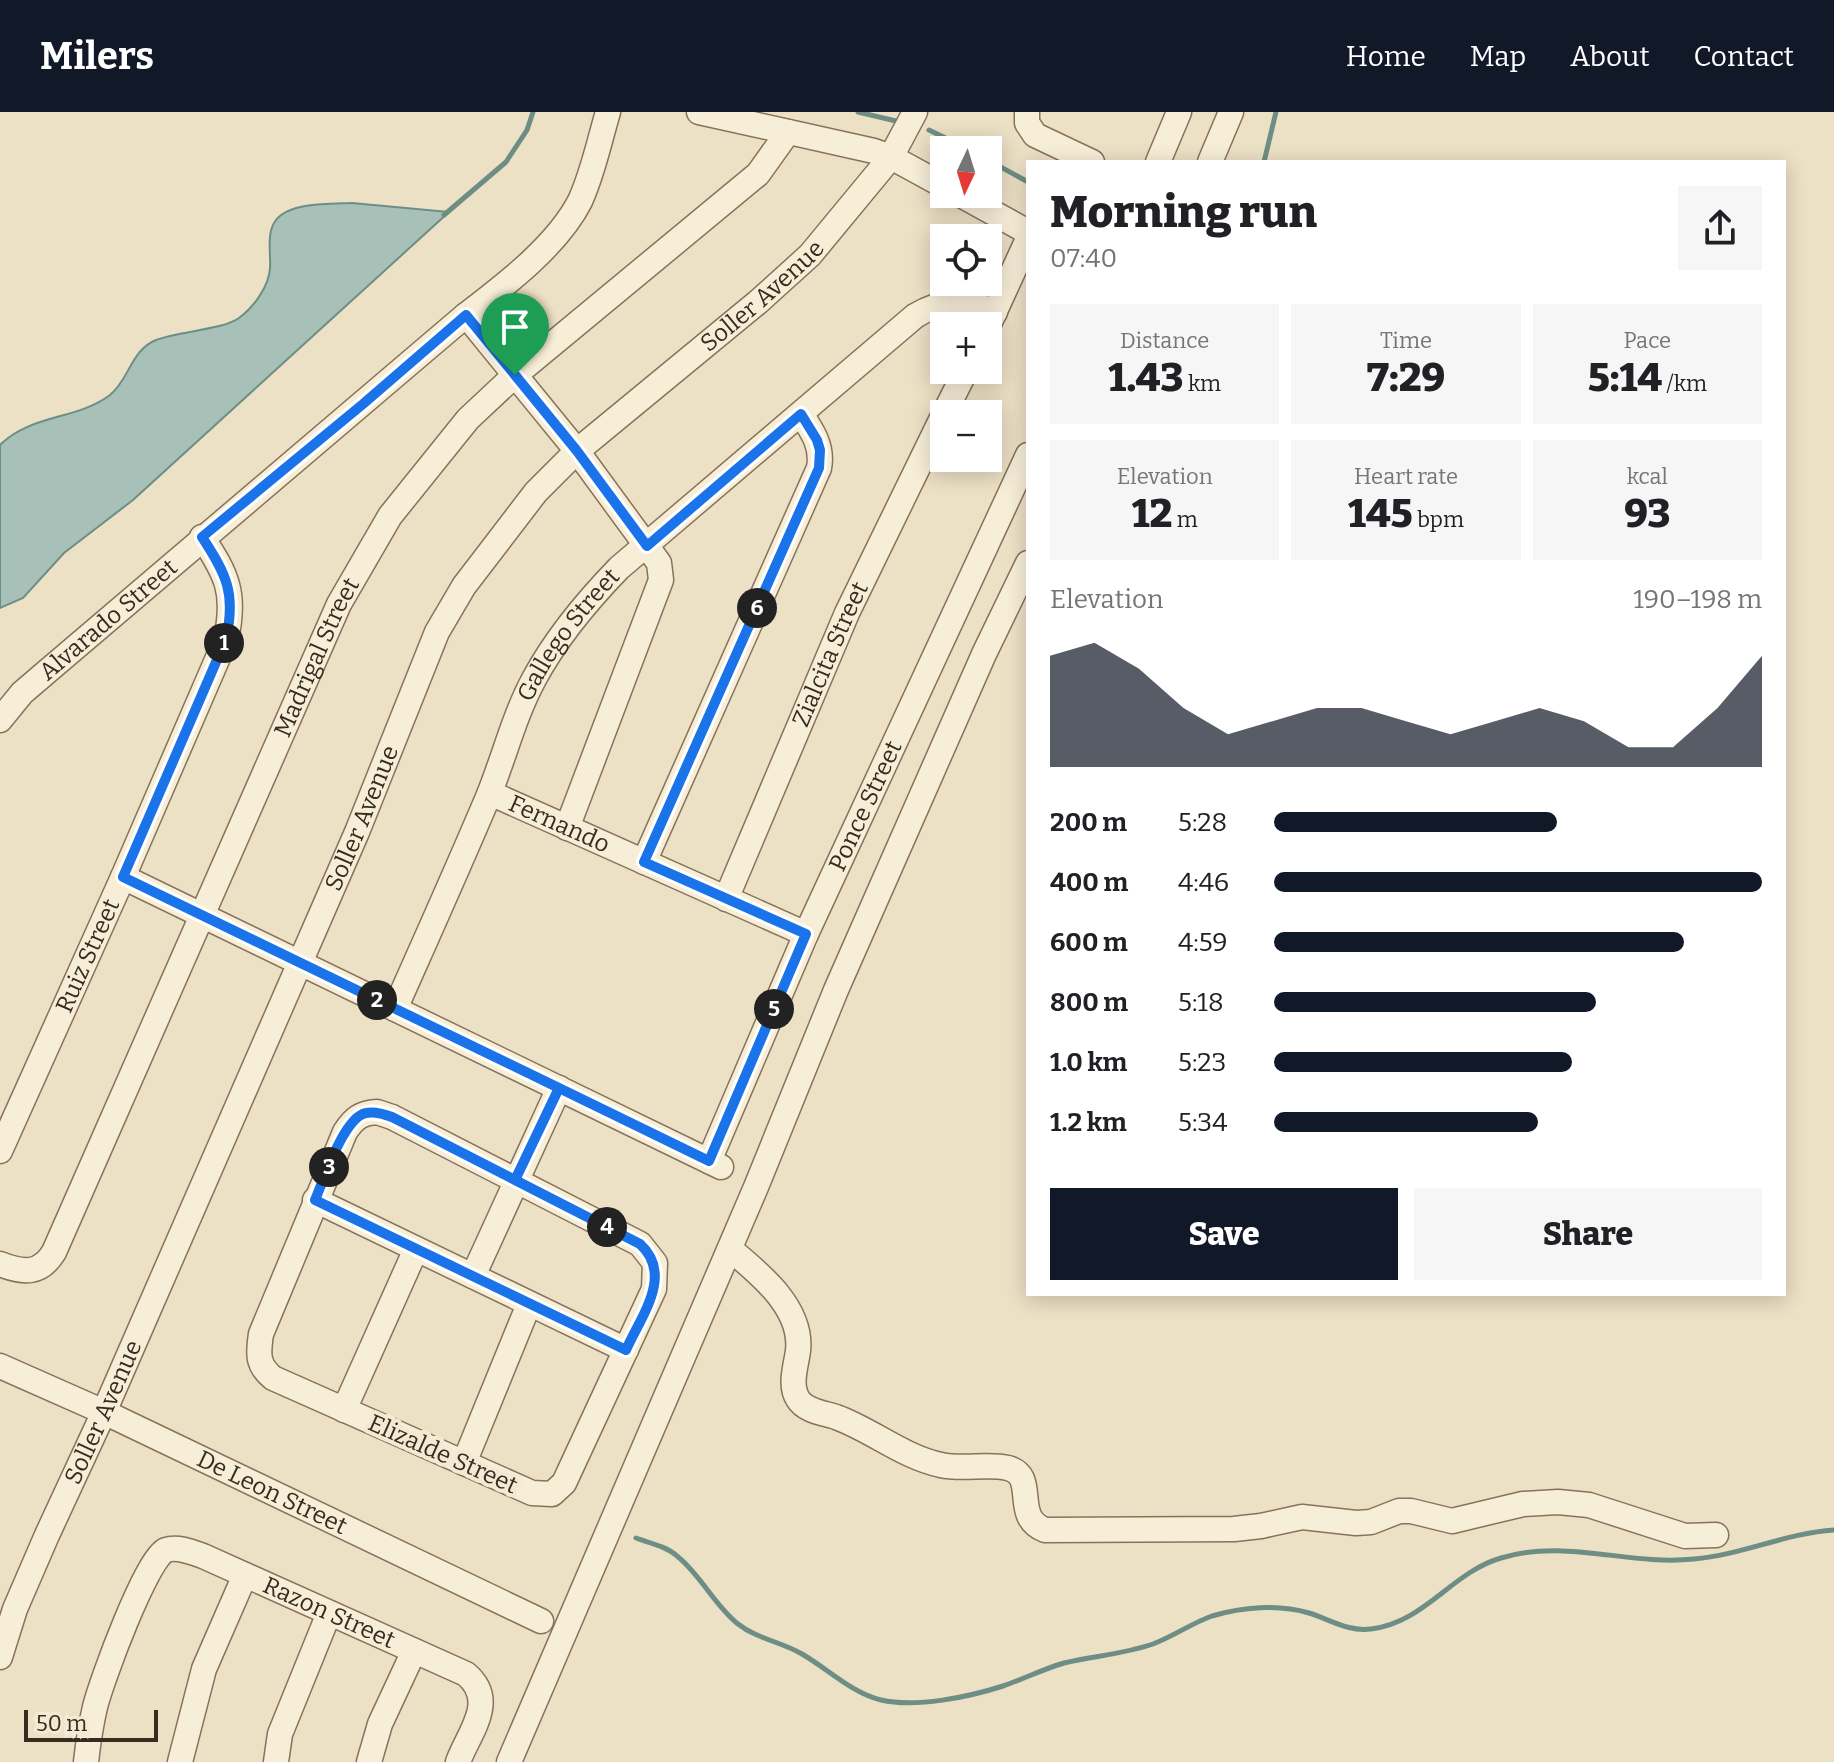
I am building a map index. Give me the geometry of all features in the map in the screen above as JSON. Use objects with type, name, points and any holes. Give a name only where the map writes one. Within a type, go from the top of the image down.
[{"type":"street","name":"Alvarado Street","points":[[0,720],[33,684],[202,537],[508,283],[560,231],[578,204],[591,175],[608,112]]},
{"type":"street","points":[[699,112],[855,146],[891,157],[930,178]]},
{"type":"street","name":"Soller Avenue","points":[[0,1657],[15,1609],[301,963],[437,632],[464,586],[536,492],[577,451],[758,302],[810,255],[891,157],[915,112]]},
{"type":"street","points":[[1027,112],[1029,130],[1067,157]]},
{"type":"street","points":[[1159,160],[1179,112]]},
{"type":"street","points":[[1211,160],[1231,112]]},
{"type":"street","name":"Madrigal Street","points":[[0,1264],[34,1271],[42,1268],[54,1252],[339,604],[390,516],[468,419],[515,375],[758,174],[788,132]]},
{"type":"street","points":[[984,208],[1026,231]]},
{"type":"street","points":[[995,312],[1026,243]]},
{"type":"street","name":"Gallego Street","points":[[395,1009],[490,793],[534,680],[552,650],[601,587],[906,322],[934,305],[957,302],[983,307],[987,312]]},
{"type":"street","points":[[466,315],[577,451],[659,563],[661,580],[567,828]]},
{"type":"street","points":[[644,862],[819,468],[817,440],[801,414]]},
{"type":"street","name":"Zialcita Street","points":[[726,899],[847,613],[930,443]]},
{"type":"street","name":"Ponce Street","points":[[559,1088],[716,1165],[806,934],[1026,459]]},
{"type":"street","name":"Ruiz Street","points":[[0,1151],[226,639],[231,607],[228,582],[202,537]]},
{"type":"street","points":[[509,1762],[730,1249],[836,990],[984,654],[1026,567]]},
{"type":"street","name":"Fernando","points":[[490,793],[806,934]]},
{"type":"street","points":[[123,877],[559,1088],[473,1276]]},
{"type":"street","name":"Elizalde Street","points":[[377,1112],[392,1117],[515,1180],[640,1244],[655,1263],[654,1289],[560,1489],[543,1495],[532,1493],[273,1378],[263,1369],[259,1359],[261,1334],[315,1200],[353,1120],[364,1113],[377,1112]]},
{"type":"street","points":[[315,1200],[626,1350]]},
{"type":"street","points":[[344,1410],[416,1249]]},
{"type":"street","points":[[730,1249],[767,1283],[793,1319],[798,1333],[794,1386],[798,1399],[806,1407],[857,1425],[937,1465],[961,1469],[1009,1468],[1018,1473],[1024,1486],[1029,1519],[1045,1530],[1234,1529],[1302,1517],[1356,1523],[1371,1522],[1399,1511],[1452,1521],[1523,1504],[1558,1502],[1589,1505],[1685,1536],[1716,1535]]},
{"type":"street","points":[[464,1463],[529,1304]]},
{"type":"street","name":"De Leon Street","points":[[0,1366],[104,1412],[541,1621]]},
{"type":"street","name":"Razon Street","points":[[86,1762],[95,1706],[116,1646],[152,1563],[165,1550],[189,1551],[466,1674],[477,1683],[481,1694],[479,1714],[458,1762]]},
{"type":"street","points":[[180,1762],[204,1669],[245,1575]]},
{"type":"street","points":[[276,1762],[280,1734],[329,1613]]},
{"type":"street","points":[[369,1762],[380,1724],[414,1651]]},
{"type":"water","points":[[352,203],[449,212],[133,500],[64,553],[23,598],[0,608],[0,445],[26,428],[83,409],[110,395],[135,358],[156,340],[222,325],[239,318],[255,302],[267,282],[270,237],[276,220],[282,214],[301,207]]},
{"type":"waterway","points":[[444,215],[506,162],[527,130],[533,112]]},
{"type":"waterway","points":[[858,112],[896,121]]},
{"type":"waterway","points":[[1264,160],[1276,112]]},
{"type":"waterway","points":[[929,130],[941,136]]},
{"type":"waterway","points":[[1002,168],[1026,181]]},
{"type":"waterway","points":[[636,1538],[663,1547],[677,1556],[729,1616],[745,1629],[802,1654],[870,1697],[910,1703],[975,1694],[1064,1663],[1142,1647],[1212,1616],[1235,1610],[1297,1610],[1347,1627],[1363,1629],[1390,1625],[1423,1608],[1467,1574],[1501,1558],[1525,1553],[1573,1551],[1645,1559],[1694,1559],[1834,1530]]},
{"type":"route","points":[[515,375],[466,315],[202,537],[228,582],[231,617],[226,639],[123,877],[559,1088],[515,1180],[392,1117],[377,1112],[364,1113],[353,1120],[345,1132],[315,1200],[626,1350],[654,1289],[657,1275],[649,1252],[640,1244],[515,1180],[559,1088],[709,1161],[806,934],[644,862],[819,468],[820,450],[801,414],[647,546],[577,451],[515,375]]}]
